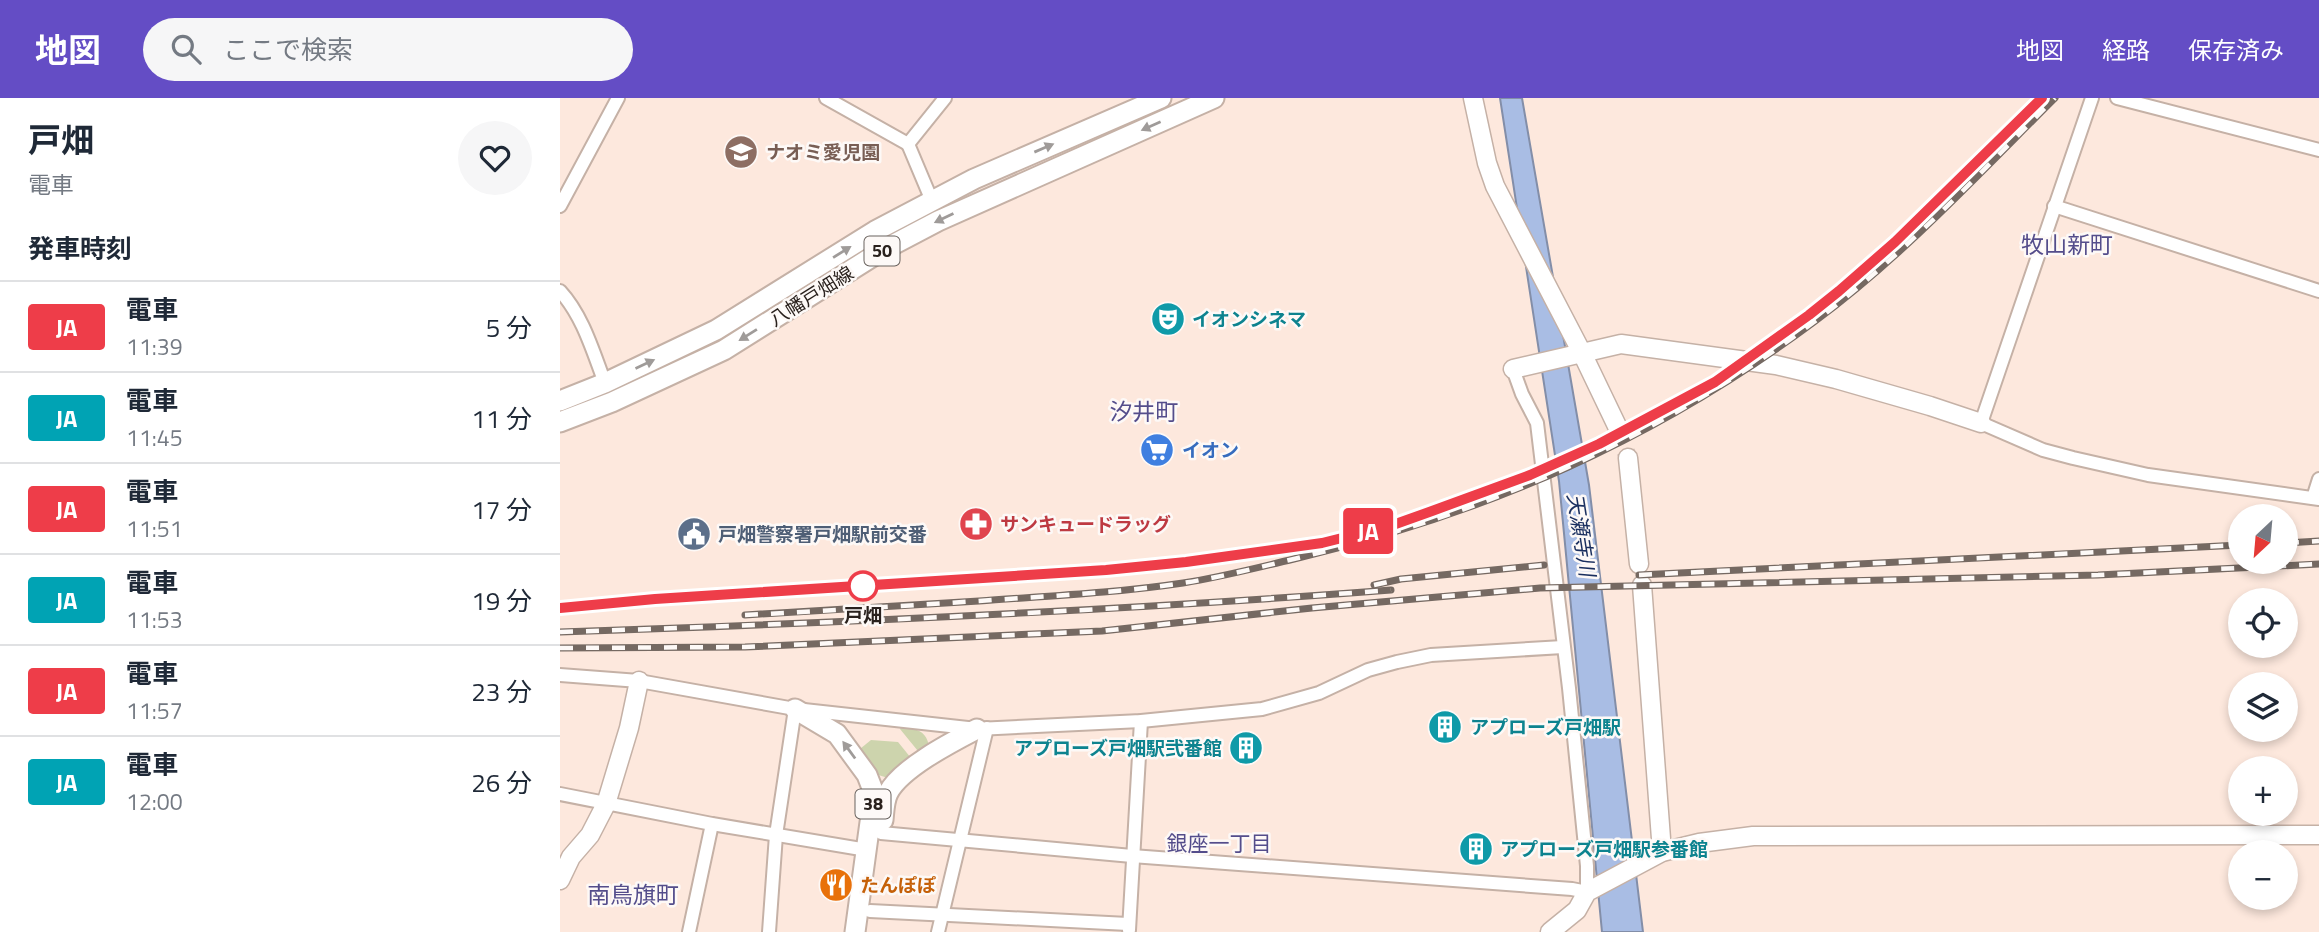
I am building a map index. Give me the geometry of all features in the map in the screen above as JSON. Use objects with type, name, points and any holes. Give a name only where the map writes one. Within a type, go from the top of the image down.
[{"type":"main road","name":"八幡戸畑線","points":[[560,401],[605,383],[716,330],[875,230],[974,178],[1161,98]]},
{"type":"main road","name":"八幡戸畑線","points":[[560,422],[612,402],[724,350],[883,250],[938,221],[1214,98]]},
{"type":"main road","name":"38","points":[[795,709],[837,734],[867,775],[874,793],[855,932]]},
{"type":"main road","name":"38","points":[[867,932],[886,796],[896,781],[949,743],[982,728]]},
{"type":"main road","name":"38","points":[[867,775],[882,783],[896,781]]},
{"type":"street","points":[[560,206],[618,98]]},
{"type":"street","points":[[826,98],[908,144],[932,201]]},
{"type":"street","points":[[908,144],[945,98]]},
{"type":"street","points":[[1472,98],[1487,163],[1509,216],[1576,355],[1616,426]]},
{"type":"street","points":[[1980,423],[2092,98]]},
{"type":"street","points":[[2117,98],[2319,150]]},
{"type":"street","points":[[2054,206],[2319,291]]},
{"type":"street","points":[[560,291],[583,326],[605,383]]},
{"type":"street","points":[[1550,932],[1577,910],[1587,892],[1587,866],[1537,423],[1513,369],[1622,344],[1776,365],[1930,406],[1980,423],[2043,450],[2148,475],[2316,498],[2319,479]]},
{"type":"street","points":[[1628,458],[1639,564]]},
{"type":"street","points":[[1642,585],[1662,852]]},
{"type":"street","points":[[560,675],[639,681],[795,709],[982,728],[1141,721],[1262,709],[1319,693],[1368,670],[1431,655],[1563,647]]},
{"type":"street","points":[[560,880],[571,857],[590,835],[606,804],[639,681]]},
{"type":"street","points":[[769,932],[776,835],[795,709]]},
{"type":"street","points":[[870,911],[1128,928],[1141,721]]},
{"type":"street","points":[[938,932],[982,728]]},
{"type":"street","points":[[560,794],[712,824],[867,850]]},
{"type":"street","points":[[690,932],[712,824]]},
{"type":"street","points":[[881,833],[1132,856],[1572,888],[1587,892],[1662,852],[1699,843],[1753,836],[2319,835]]},
{"type":"green space","points":[[900,729],[915,729],[925,736],[929,745],[922,756]]},
{"type":"green space","points":[[871,740],[898,742],[915,763],[888,778],[872,773],[855,753]]},
{"type":"water","name":"天瀬寺川","points":[[1500,98],[1522,98],[1589,485],[1643,932],[1602,932],[1559,481]]},
{"type":"tunnel","points":[[1617,426],[1628,458]]},
{"type":"railway","points":[[745,615],[1056,596],[1183,583],[1298,558],[1369,539],[1504,494],[1568,467],[1693,402],[1814,322],[1909,243],[2055,98]]},
{"type":"railway","points":[[560,608],[655,599],[1106,570],[1186,562],[1327,541]]},
{"type":"railway","points":[[2298,542],[2319,541]]},
{"type":"railway","points":[[1639,575],[2228,546]]},
{"type":"railway","points":[[560,648],[745,647],[1102,631],[1312,608],[1540,588],[2098,575],[2319,564]]},
{"type":"railway","points":[[1374,585],[1401,579],[1544,565]]},
{"type":"railway","points":[[560,632],[976,616],[1391,590]]},
{"type":"train","name":"JA","points":[[560,608],[655,599],[1106,570],[1322,543],[1390,526],[1530,475],[1599,444],[1715,382],[1839,291],[1895,242],[2042,98]]},
{"type":"place","name":"ナオミ愛児園","points":[[741,152]]},
{"type":"place","name":"イオンシネマ","points":[[1168,319]]},
{"type":"place","name":"イオン","points":[[1157,450]]},
{"type":"place","name":"サンキュードラッグ","points":[[976,524]]},
{"type":"place","name":"戸畑警察署戸畑駅前交番","points":[[694,534]]},
{"type":"place","name":"戸畑","points":[[863,586]]},
{"type":"place","name":"アプローズ戸畑駅","points":[[1445,727]]},
{"type":"place","name":"アプローズ戸畑駅弐番館","points":[[1246,748]]},
{"type":"place","name":"アプローズ戸畑駅参番館","points":[[1476,849]]},
{"type":"place","name":"たんぽぽ","points":[[836,885]]},
{"type":"district","name":"牧山新町","points":[[2067,245]]},
{"type":"district","name":"汐井町","points":[[1144,412]]},
{"type":"district","name":"銀座一丁目","points":[[1219,844]]},
{"type":"district","name":"南鳥旗町","points":[[633,895]]}]
